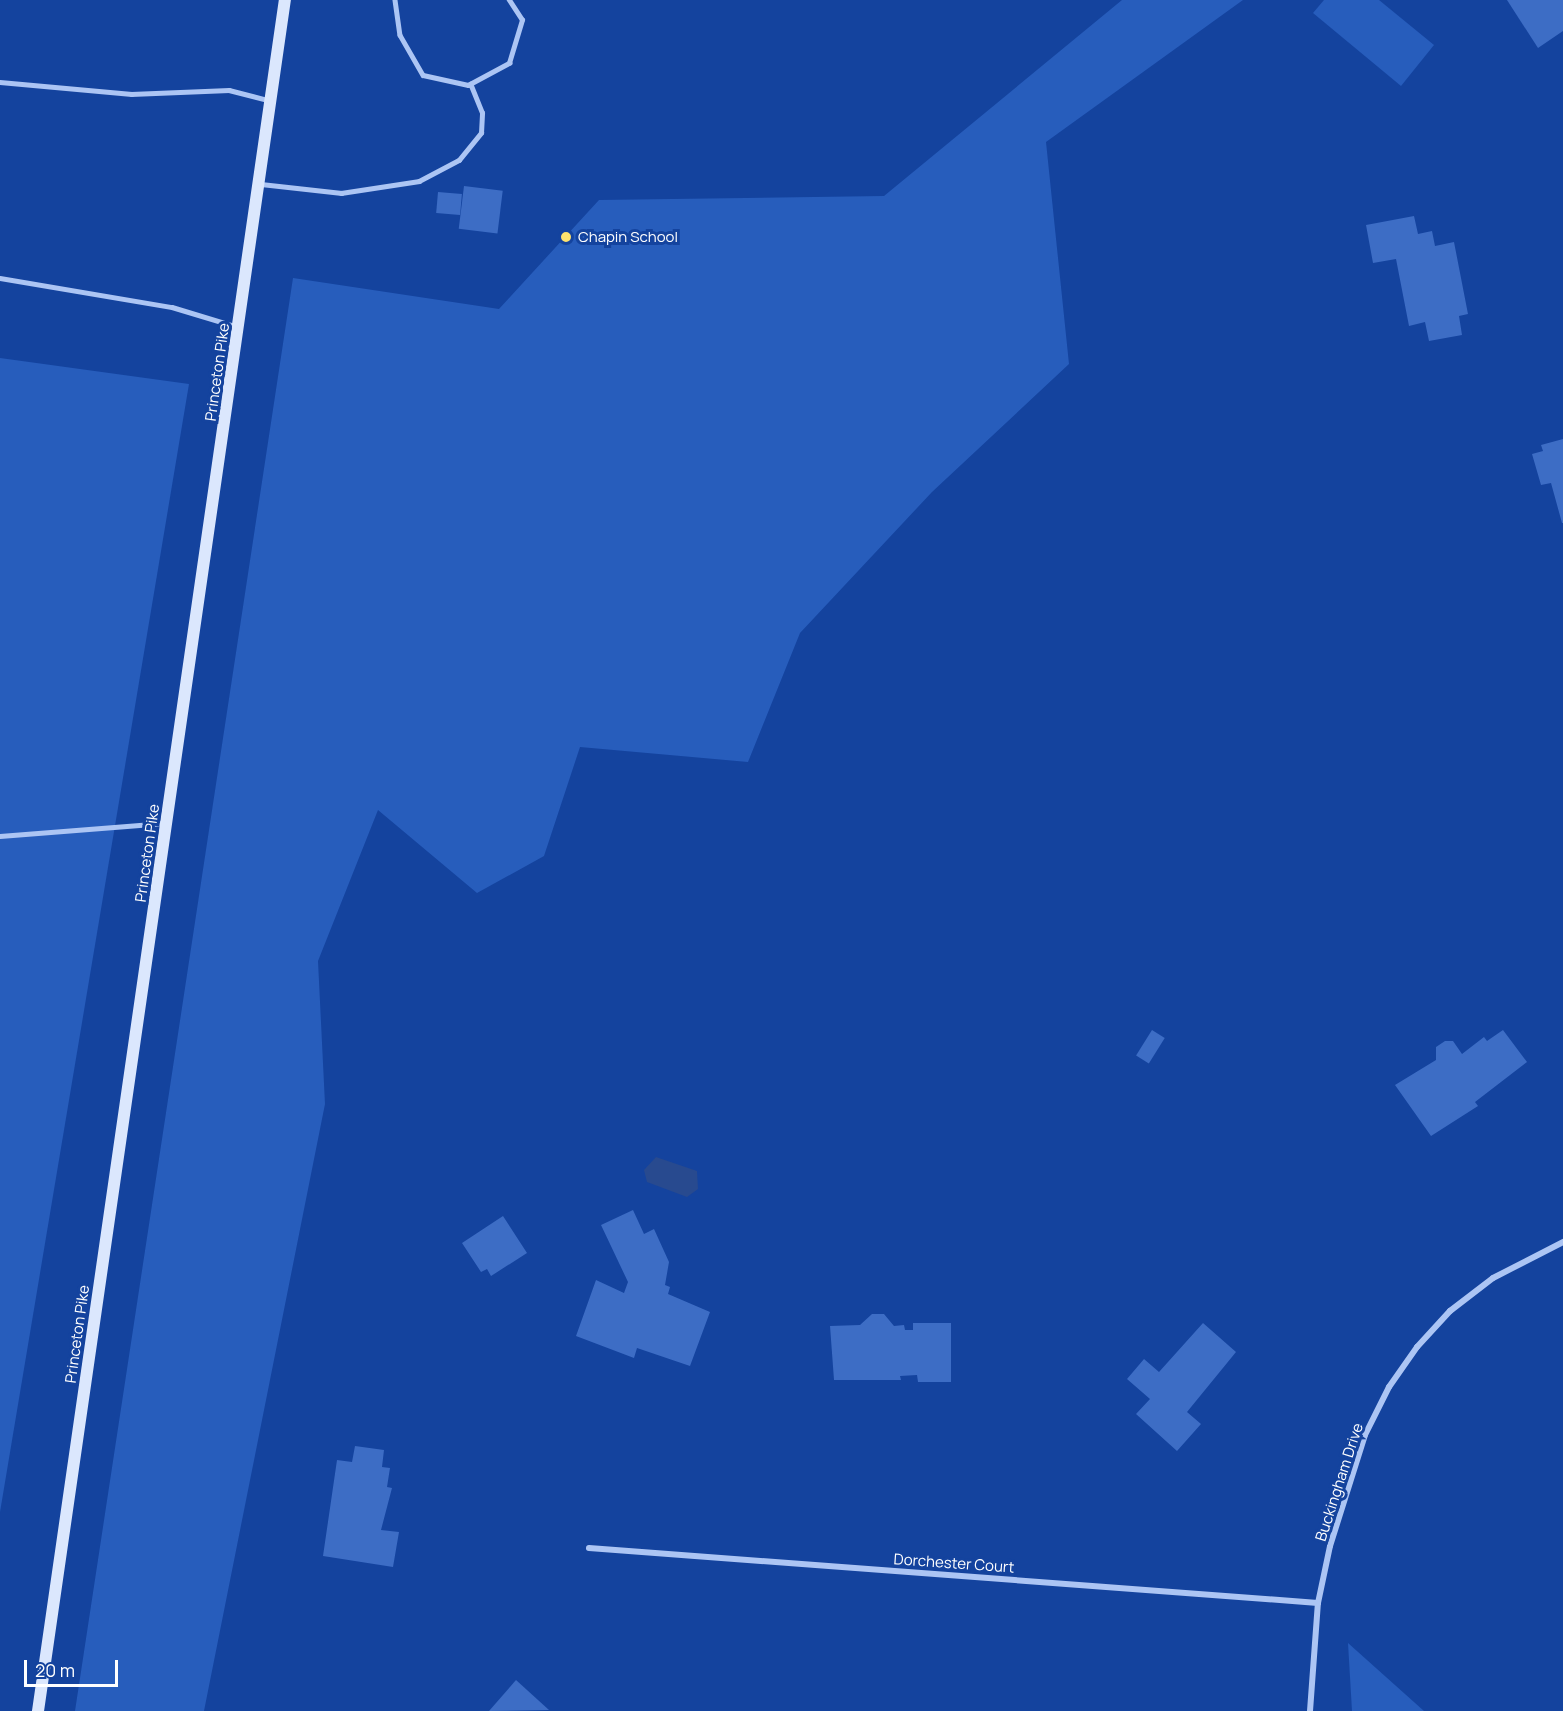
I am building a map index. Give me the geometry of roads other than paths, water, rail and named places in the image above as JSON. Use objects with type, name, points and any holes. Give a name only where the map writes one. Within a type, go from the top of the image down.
[{"type":"main road","name":"Princeton Pike","points":[[38,1711],[285,0]]},
{"type":"street","name":"Buckingham Drive","points":[[1310,1711],[1318,1603],[1330,1546],[1365,1435],[1389,1387],[1417,1347],[1450,1311],[1493,1278],[1534,1253],[1563,1242]]},
{"type":"street","name":"Dorchester Court","points":[[589,1548],[1318,1603]]},
{"type":"lane","points":[[395,0],[400,35],[423,75],[470,84],[509,63],[522,20],[509,0]]},
{"type":"lane","points":[[0,82],[131,94],[229,90],[271,101]]},
{"type":"lane","points":[[259,184],[341,193],[419,181],[459,160],[481,133],[482,113],[470,84]]},
{"type":"lane","points":[[0,278],[172,307],[239,327]]},
{"type":"lane","points":[[0,836],[167,823]]},
{"type":"place","name":"Chapin School","points":[[566,237]]}]
